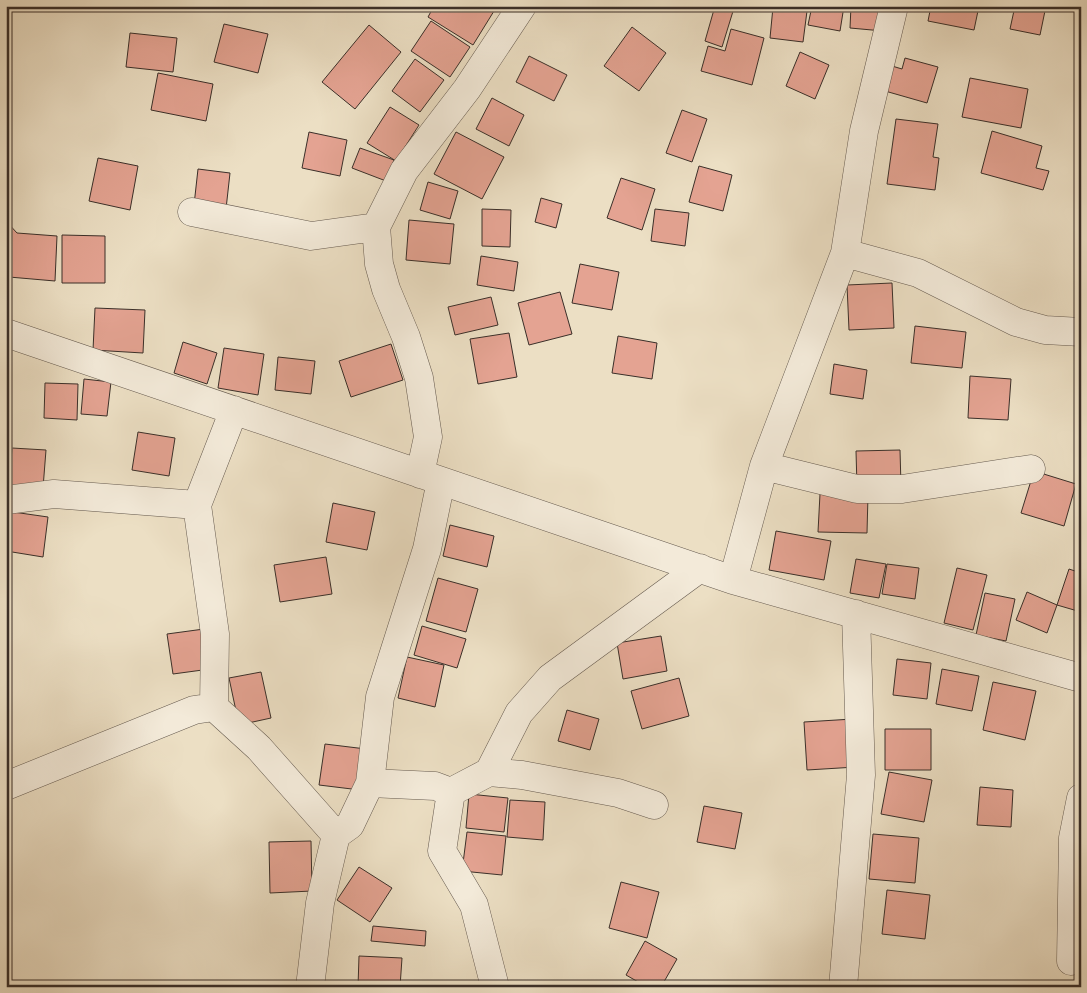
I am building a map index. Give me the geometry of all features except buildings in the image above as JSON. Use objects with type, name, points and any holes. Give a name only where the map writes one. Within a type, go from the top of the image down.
[{"type":"street","points":[[310,987],[320,903],[336,835],[350,825],[370,783],[380,696],[427,549],[430,477],[428,437],[419,378],[406,337],[386,289],[379,264],[376,227],[404,171],[467,89],[522,6]]},
{"type":"street","points":[[733,580],[764,466],[845,253],[864,131],[894,6]]},
{"type":"street","points":[[192,212],[311,236],[376,227]]},
{"type":"street","points":[[845,253],[918,273],[1016,322],[1045,330],[1081,332]]},
{"type":"street","points":[[6,332],[733,580],[1081,678]]},
{"type":"street","points":[[234,410],[197,505],[215,634],[214,707],[259,748],[336,835]]},
{"type":"street","points":[[764,466],[857,489],[902,489],[1030,470]]},
{"type":"street","points":[[6,500],[54,494],[197,505]]},
{"type":"street","points":[[489,772],[519,713],[550,678],[700,568]]},
{"type":"street","points":[[843,987],[861,775],[856,614]]},
{"type":"street","points":[[6,786],[194,710],[214,707]]},
{"type":"street","points":[[370,783],[436,786],[451,792],[489,772],[522,775],[618,793],[654,805]]},
{"type":"street","points":[[451,792],[442,851],[474,905],[495,987]]},
{"type":"street","points":[[1071,961],[1073,838],[1081,798]]}]
